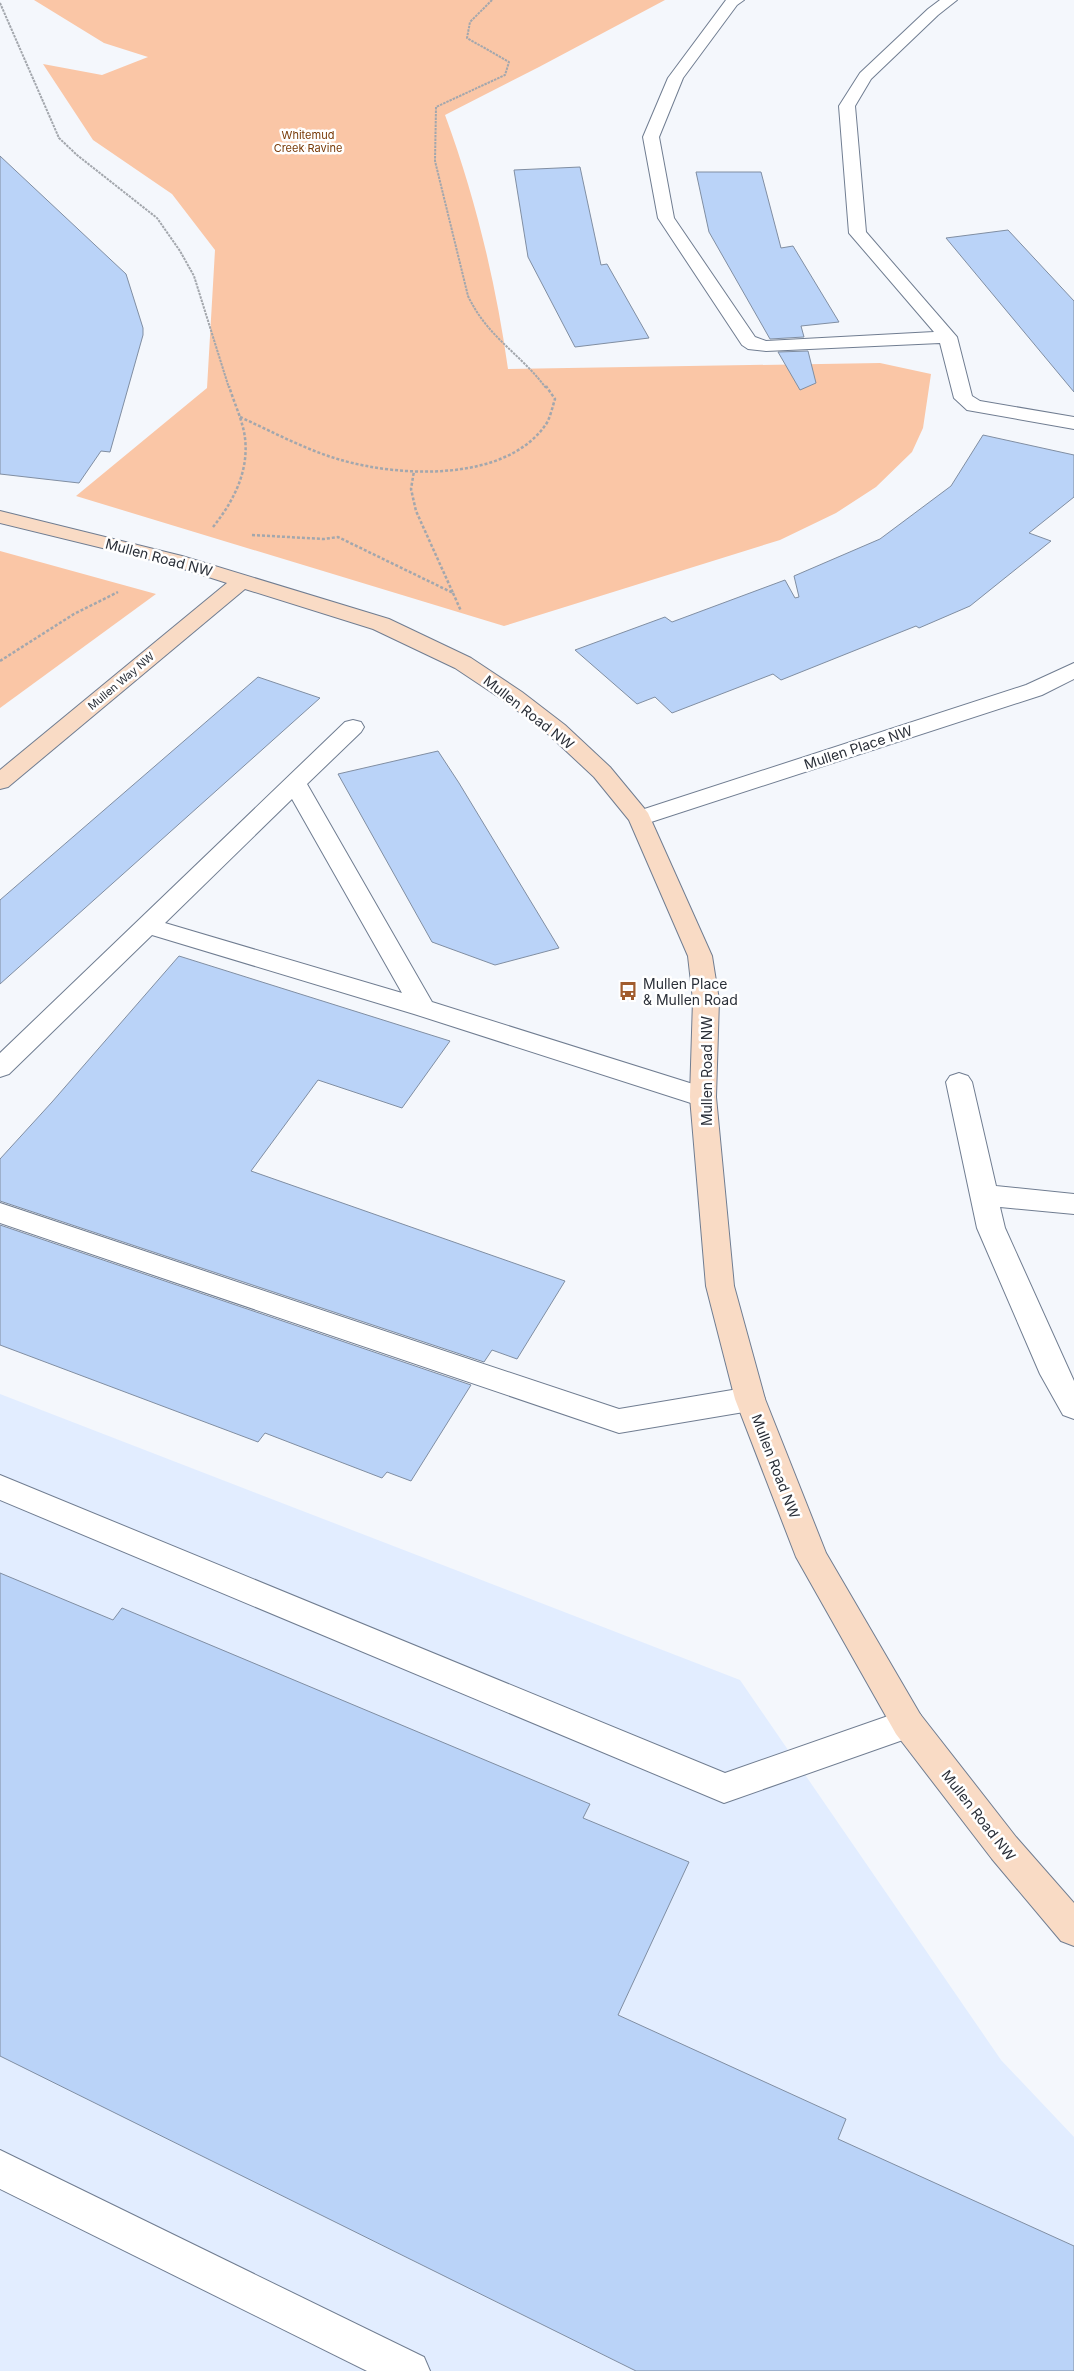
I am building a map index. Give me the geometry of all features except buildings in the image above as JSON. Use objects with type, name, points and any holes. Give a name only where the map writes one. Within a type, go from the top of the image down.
[{"type":"street","points":[[737,0],[732,2],[676,78],[651,138],[666,218],[748,341],[754,345],[948,337]]},
{"type":"street","points":[[950,0],[933,12],[865,76],[847,106],[858,233],[948,337],[963,398],[974,406],[1074,423]]},
{"type":"street","name":"Mullen Road NW","points":[[0,517],[175,560],[381,624],[463,663],[514,697],[557,730],[602,772],[640,818],[700,956],[706,1000],[704,1097],[720,1286],[750,1399],[812,1558],[908,1724],[1004,1848],[1074,1929]]},
{"type":"street","name":"Mullen Way NW","points":[[0,782],[243,580]]},
{"type":"street","name":"Mullen Place NW","points":[[640,818],[1034,690],[1074,670]]},
{"type":"street","points":[[0,1068],[353,727]]},
{"type":"street","points":[[296,783],[423,1008]]},
{"type":"street","points":[[148,926],[423,1008],[704,1097]]},
{"type":"street","points":[[959,1082],[991,1228],[1055,1374],[1074,1407]]},
{"type":"street","points":[[985,1195],[1074,1204]]},
{"type":"street","points":[[0,1213],[620,1421],[750,1399]]},
{"type":"street","points":[[0,1487],[724,1788],[908,1724]]},
{"type":"street","points":[[0,2169],[410,2371]]},
{"type":"path","points":[[240,417],[324,454],[356,464],[414,472],[473,467],[498,461],[520,450],[534,440],[546,426],[553,413],[555,399],[545,384],[488,331],[475,314],[468,296],[435,161],[436,107],[505,75],[509,62],[467,38],[470,22],[492,0]]},
{"type":"path","points":[[0,3],[60,138],[77,155],[157,218],[180,251],[194,276],[240,417],[246,456],[241,480],[230,506],[210,531]]},
{"type":"path","points":[[246,535],[324,539],[338,537],[453,593],[416,512],[411,489],[414,472]]},
{"type":"path","points":[[0,660],[74,614],[124,590]]},
{"type":"shaded area","points":[[0,1394],[740,1680],[1001,2060],[1074,2137],[1074,2371],[0,2371]]},
{"type":"green space","name":"Whitemud Creek Ravine","points":[[34,0],[665,0],[445,115],[466,177],[491,272],[508,369],[880,363],[931,374],[923,428],[912,452],[876,487],[836,513],[780,540],[504,626],[76,496],[207,388],[215,250],[172,194],[93,140],[43,64],[102,75],[148,57],[104,43]]},
{"type":"green space","points":[[0,551],[156,594],[0,708]]},
{"type":"place","name":"Mullen Place & Mullen Road","points":[[628,991]]}]
